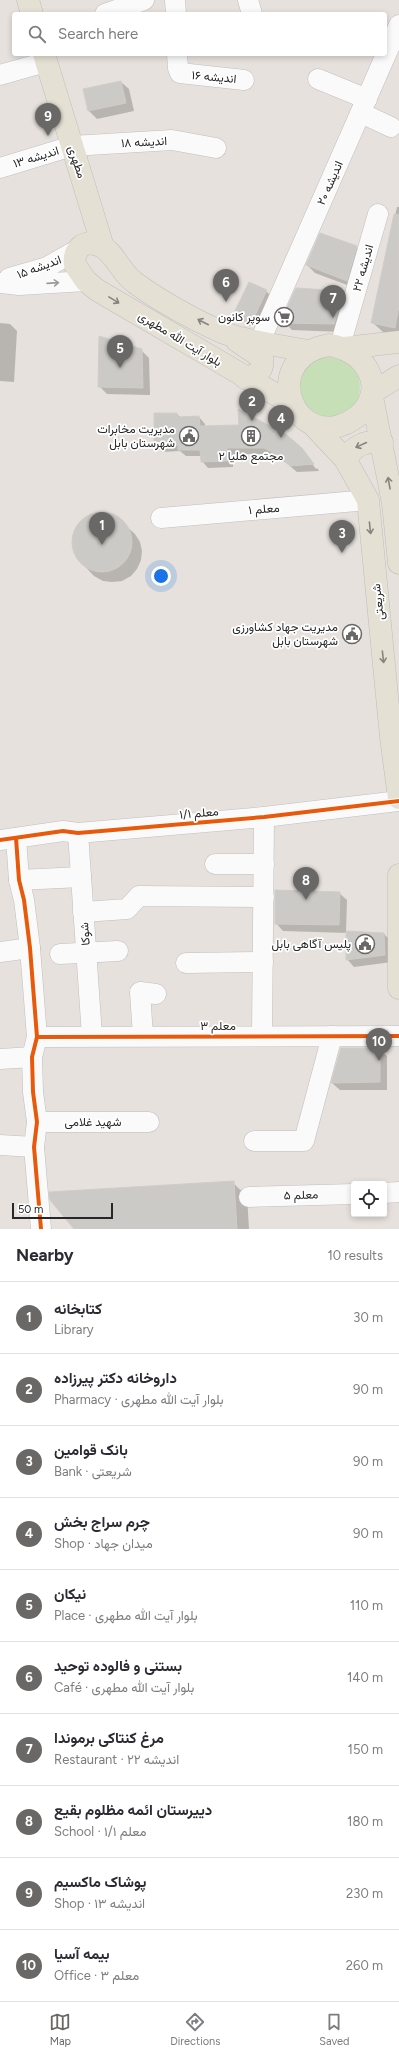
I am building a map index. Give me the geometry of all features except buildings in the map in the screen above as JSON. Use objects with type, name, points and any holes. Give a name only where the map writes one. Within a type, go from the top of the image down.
[{"type":"main road","points":[[28,0],[31,12]]},
{"type":"main road","name":"مطهری","points":[[45,58],[84,186],[84,258]]},
{"type":"main road","name":"بلوار آیت الله مطهری","points":[[84,258],[133,281],[172,306],[225,333],[308,351]]},
{"type":"main road","name":"بلوار آیت الله مطهری","points":[[84,258],[97,290],[245,378],[292,404]]},
{"type":"main road","points":[[225,333],[262,358],[263,364],[260,371],[255,375],[245,378]]},
{"type":"main road","points":[[399,342],[343,347],[329,345],[308,351],[296,363],[289,379],[289,392],[292,404],[304,419],[312,424],[323,427],[335,427],[346,424],[360,414],[372,395],[399,376]]},
{"type":"main road","points":[[343,347],[363,361],[368,370],[393,503],[399,563]]},
{"type":"main road","name":"شریعتی","points":[[312,424],[345,459],[368,500],[391,738],[399,798]]},
{"type":"main road","points":[[345,459],[352,450],[360,444],[371,441],[382,442]]},
{"type":"main road","points":[[399,875],[399,988]]},
{"type":"street","points":[[111,12],[144,0]]},
{"type":"street","points":[[176,0],[176,12]]},
{"type":"street","points":[[248,0],[251,12]]},
{"type":"street","name":"اندیشه ۲۰","points":[[387,53],[399,25]]},
{"type":"street","name":"اندیشه ۱۶","points":[[177,56],[180,73],[244,80]]},
{"type":"street","name":"اندیشه ۲۰","points":[[260,341],[386,56]]},
{"type":"street","points":[[0,75],[45,58]]},
{"type":"street","points":[[318,79],[364,106],[391,127]]},
{"type":"street","name":"اندیشه ۱۸","points":[[72,146],[172,140],[216,148]]},
{"type":"street","name":"اندیشه ١٣","points":[[0,168],[72,146]]},
{"type":"street","name":"اندیشه ۲۲","points":[[343,347],[378,214]]},
{"type":"street","points":[[0,282],[19,285],[84,258]]},
{"type":"street","name":"اندیشه ۱۵","points":[[0,282],[47,267],[84,258]]},
{"type":"street","name":"معلم ۱","points":[[161,518],[368,500]]},
{"type":"street","name":"معلم ۱/۱","points":[[8,839],[63,831],[78,833],[264,817],[399,801]]},
{"type":"street","points":[[262,1036],[264,817]]},
{"type":"street","name":"شوکا","points":[[78,833],[92,1036]]},
{"type":"street","points":[[8,839],[24,900],[30,948],[37,1037],[32,1057],[33,1092],[37,1122],[34,1147],[41,1229]]},
{"type":"street","points":[[215,864],[264,864]]},
{"type":"street","points":[[19,880],[81,877]]},
{"type":"street","points":[[83,912],[127,909],[139,896],[264,897]]},
{"type":"street","points":[[0,952],[30,948]]},
{"type":"street","points":[[60,954],[118,951]]},
{"type":"street","points":[[186,963],[263,962]]},
{"type":"street","points":[[143,1036],[140,992],[156,994]]},
{"type":"street","points":[[254,1141],[304,1141],[332,1036]]},
{"type":"street","name":"معلم ۳","points":[[37,1037],[399,1036]]},
{"type":"street","points":[[0,1059],[32,1057]]},
{"type":"street","name":"شهید غلامی","points":[[37,1122],[149,1122]]},
{"type":"street","points":[[0,1145],[34,1147]]},
{"type":"street","points":[[387,1193],[399,1192]]},
{"type":"street","name":"معلم ۵","points":[[249,1197],[351,1194]]},
{"type":"green space","points":[[324,357],[336,357],[347,362],[355,370],[360,381],[358,399],[347,412],[336,417],[324,417],[313,412],[305,404],[300,393],[300,381],[305,370],[313,362]]},
{"type":"cycle path","points":[[0,840],[63,831],[78,833],[264,817],[399,801]]},
{"type":"cycle path","points":[[16,838],[19,880],[24,900],[30,948],[37,1037],[32,1057],[33,1092],[37,1122],[34,1147],[41,1229]]},
{"type":"cycle path","points":[[37,1037],[399,1036]]},
{"type":"place","name":"پوشاک ماکسیم","points":[[48,136]]},
{"type":"place","name":"بستنی و فالوده توحید","points":[[226,302]]},
{"type":"place","name":"سوپر کانون","points":[[284,317]]},
{"type":"place","name":"مرغ کنتاکی برموندا","points":[[333,318]]},
{"type":"place","name":"نیکان","points":[[120,368]]},
{"type":"place","name":"داروخانه دکتر پیرزاده","points":[[252,421]]},
{"type":"place","name":"مدیریت مخابرات شهرستان بابل","points":[[189,436]]},
{"type":"place","name":"مجتمع هلیا ۲","points":[[251,436]]},
{"type":"place","name":"چرم سراج بخش","points":[[281,438]]},
{"type":"place","name":"کتابخانه","points":[[102,545]]},
{"type":"place","name":"بانک قوامین","points":[[342,553]]},
{"type":"place","name":"مدیریت جهاد کشاورزی شهرستان بابل","points":[[352,634]]},
{"type":"place","name":"دییرستان ائمه مظلوم بقیع","points":[[306,900]]},
{"type":"place","name":"پلیس آگاهی بابل","points":[[365,944]]},
{"type":"place","name":"بیمه آسیا","points":[[379,1061]]}]
